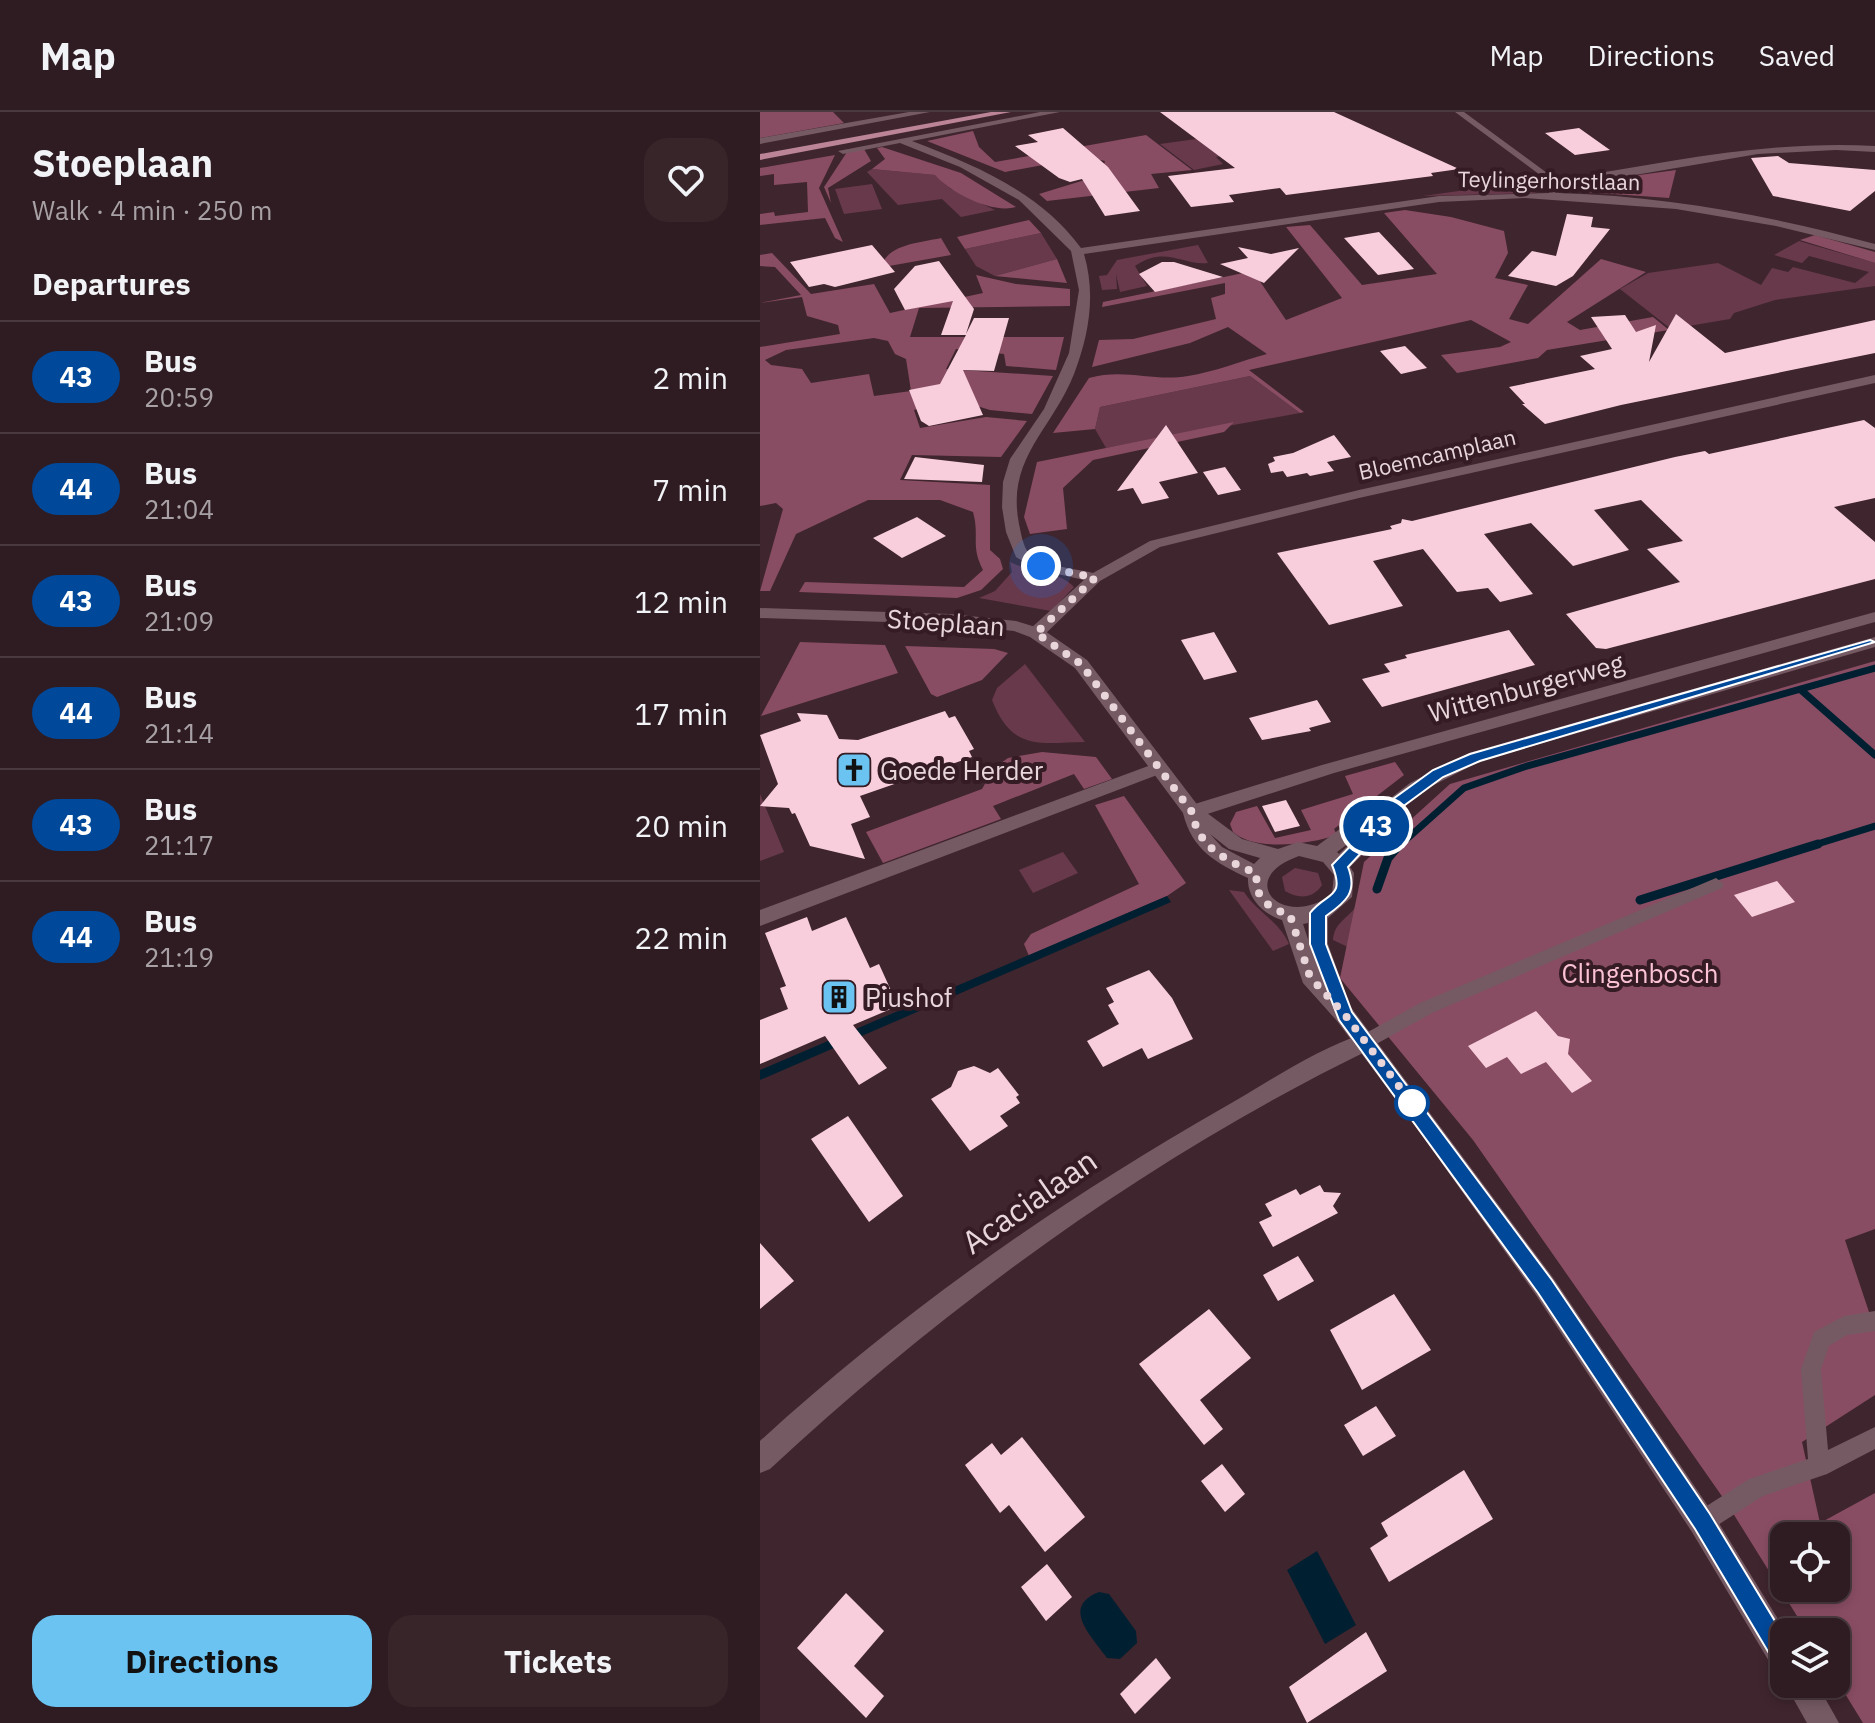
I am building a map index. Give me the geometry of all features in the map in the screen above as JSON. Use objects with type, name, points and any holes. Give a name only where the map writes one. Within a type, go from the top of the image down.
[{"type":"main road","points":[[760,148],[972,112]]},
{"type":"main road","points":[[760,157],[1006,112]]},
{"type":"street","points":[[760,141],[925,112]]},
{"type":"street","points":[[843,151],[1055,112]]},
{"type":"street","points":[[900,140],[974,169],[1014,190],[1045,215],[1077,252],[1083,307],[1073,365],[1050,410],[1017,459],[1010,506],[1021,554],[1041,566],[1095,578]]},
{"type":"street","points":[[1556,190],[1794,148],[1875,149]]},
{"type":"street","name":"Teylingerhorstlaan","points":[[1077,252],[1470,196],[1556,190],[1706,208],[1821,231],[1875,247]]},
{"type":"street","name":"Bloemcamplaan","points":[[1036,633],[1095,578],[1155,544],[1196,532],[1875,379]]},
{"type":"street","name":"Stoeplaan","points":[[760,613],[951,619],[1003,624],[1036,633],[1081,664],[1192,812],[1236,844],[1275,855]]},
{"type":"street","name":"Wittenburgerweg","points":[[1192,812],[1343,765],[1875,617]]},
{"type":"street","name":"Wittenburgerweg","points":[[1322,853],[1359,825],[1381,816],[1416,787],[1475,757],[1875,642]]},
{"type":"street","points":[[760,918],[1159,768]]},
{"type":"street","name":"Stoeplaan","points":[[1192,812],[1195,831],[1217,855],[1257,874]]},
{"type":"street","name":"Wittenburgerweg","points":[[1340,865],[1372,833],[1381,816]]},
{"type":"street","points":[[1298,849],[1322,853],[1340,865],[1346,881],[1342,897],[1318,913],[1290,915],[1262,900],[1257,892],[1257,874],[1275,855],[1298,849]]},
{"type":"street","points":[[1318,913],[1318,944],[1345,1015]]},
{"type":"street","points":[[1290,915],[1310,977],[1345,1015],[1545,1287],[1702,1522],[1770,1634]]},
{"type":"street","name":"Acacialaan","points":[[760,1459],[824,1399],[986,1268],[1132,1169],[1365,1042]]},
{"type":"street","points":[[1809,1698],[1824,1723]]},
{"type":"lane","points":[[1459,112],[1556,190]]},
{"type":"lane","points":[[1365,1042],[1426,1008],[1716,884]]},
{"type":"lane","points":[[1819,1466],[1811,1369],[1821,1339],[1844,1326],[1875,1321]]},
{"type":"lane","points":[[1702,1522],[1757,1487],[1819,1466],[1875,1438]]},
{"type":"shaded area","points":[[1218,136],[1241,152],[1216,157],[1223,164],[1194,170],[1160,144]]},
{"type":"shaded area","points":[[872,169],[935,175],[951,189],[995,210],[961,217],[942,199],[898,205],[867,172]]},
{"type":"shaded area","points":[[1543,179],[1547,182],[1535,193],[1423,196]]},
{"type":"shaded area","points":[[872,184],[882,209],[844,214],[835,189]]},
{"type":"shaded area","points":[[1041,233],[1057,259],[995,276],[976,266],[965,249]]},
{"type":"shaded area","points":[[1799,241],[1875,263],[1875,286],[1775,300],[1734,313],[1730,319],[1671,329],[1620,289],[1648,273],[1718,263],[1761,285],[1772,268],[1788,272],[1793,267],[1855,283],[1869,272],[1809,256],[1802,263],[1774,255]]},
{"type":"shaded area","points":[[1198,245],[1208,263],[1156,257],[1135,266],[1147,286],[1120,292],[1116,274],[1117,289],[1102,290],[1099,276],[1107,275],[1117,260]]},
{"type":"shaded area","points":[[1250,376],[1300,413],[1106,448],[1095,429],[1100,407]]},
{"type":"shaded area","points":[[1010,562],[1061,578],[1074,587],[1051,611],[979,598],[995,591],[1012,572]]},
{"type":"shaded area","points":[[1025,664],[1085,742],[1040,743],[1018,736],[1008,728],[992,700],[997,688]]},
{"type":"shaded area","points":[[760,794],[784,852],[760,861]]},
{"type":"shaded area","points":[[1399,817],[1407,822],[1390,838],[1350,948],[1333,940],[1335,930],[1359,901],[1368,859],[1384,839],[1379,835]]},
{"type":"shaded area","points":[[1063,852],[1078,873],[1033,893],[1019,870]]},
{"type":"shaded area","points":[[1295,868],[1318,873],[1322,885],[1305,896],[1285,891],[1282,877]]},
{"type":"shaded area","points":[[1229,890],[1244,892],[1280,929],[1289,944],[1273,951]]},
{"type":"green space","points":[[760,112],[833,112],[844,123],[760,138]]},
{"type":"green space","points":[[973,131],[979,147],[995,162],[1146,135],[1192,170],[1151,174],[1159,188],[1047,201],[1039,194],[1101,175],[1105,161],[1086,157],[1005,172],[927,141]]},
{"type":"green space","points":[[877,148],[961,173],[1016,207],[984,205],[951,189],[935,175],[872,169],[885,159]]},
{"type":"green space","points":[[864,149],[871,161],[828,188],[831,203],[824,187],[847,152]]},
{"type":"green space","points":[[835,155],[819,188],[843,242],[835,238],[825,218],[760,225],[760,214],[774,212],[775,216],[808,212],[807,182],[774,185],[774,174],[760,176],[760,168]]},
{"type":"green space","points":[[1676,170],[1669,198],[1585,192],[1588,182]]},
{"type":"green space","points":[[1405,210],[1451,217],[1504,231],[1508,253],[1495,278],[1528,285],[1509,319],[1528,324],[1601,259],[1646,272],[1567,322],[1580,330],[1653,317],[1669,330],[1547,350],[1538,358],[1457,373],[1441,355],[1500,347],[1511,342],[1471,320],[1249,370],[1304,412],[1300,413],[1250,376],[1100,407],[1095,429],[1053,433],[1089,378],[1115,374],[1188,376],[1267,354],[1228,327],[1190,343],[1092,367],[1099,340],[1133,339],[1216,319],[1211,298],[1225,294],[1225,283],[1102,307],[1103,302],[1253,271],[1286,320],[1342,298],[1286,227],[1310,225],[1362,285],[1437,274],[1384,213]]},
{"type":"green space","points":[[1029,220],[1041,233],[965,249],[957,237]]},
{"type":"green space","points":[[1815,235],[1875,252],[1875,263],[1800,240]]},
{"type":"green space","points":[[941,238],[951,255],[889,266],[883,263],[900,248]]},
{"type":"green space","points":[[772,253],[811,294],[874,284],[890,313],[983,293],[976,275],[1016,284],[1070,289],[1070,306],[919,308],[910,337],[1064,337],[1056,370],[1006,366],[1004,354],[956,349],[946,369],[1053,376],[1032,414],[990,410],[951,398],[914,410],[920,428],[986,417],[1027,421],[1001,457],[912,455],[900,480],[990,485],[990,550],[1000,559],[1003,569],[981,590],[957,598],[799,592],[805,582],[964,587],[983,570],[977,554],[973,512],[940,500],[868,500],[796,534],[770,591],[760,591],[783,509],[776,503],[760,506],[760,347],[840,334],[838,325],[807,316],[802,297],[760,303],[801,295],[775,267],[760,266],[760,255]],"holes":[[[874,338],[888,341],[895,354],[906,359],[911,391],[874,396],[869,374],[811,383],[802,369],[771,365],[765,360],[786,350]]]},
{"type":"green space","points":[[1057,259],[1067,283],[995,276]]},
{"type":"green space","points":[[1234,422],[1224,432],[1093,460],[1063,488],[1067,529],[1030,534],[1024,517],[1037,462]]},
{"type":"green space","points":[[800,642],[885,645],[898,673],[761,716]]},
{"type":"green space","points":[[905,646],[994,649],[1008,653],[982,680],[937,697],[931,694]]},
{"type":"green space","name":"Clingenbosch","points":[[1875,661],[1875,1229],[1845,1240],[1875,1330],[1875,1395],[1802,1442],[1820,1522],[1770,1522],[1770,1573],[1726,1502],[1473,1140],[1340,978],[1364,862],[1450,784]]},
{"type":"green space","points":[[1042,752],[1096,757],[1112,779],[1084,789],[1074,774],[993,806],[1001,819],[883,863],[866,832],[982,789],[994,768],[1008,758]]},
{"type":"green space","points":[[1395,762],[1404,775],[1334,829],[1337,835],[1298,843],[1269,844],[1243,838],[1233,832],[1230,824],[1236,812],[1257,806],[1275,838],[1311,830],[1301,810],[1353,794],[1345,776]]},
{"type":"green space","points":[[1124,796],[1186,883],[1167,896],[1029,956],[1024,944],[1031,934],[1139,884],[1095,805]]},
{"type":"green space","name":"Clingenbosch","points":[[1875,1493],[1875,1723],[1863,1723],[1848,1698],[1850,1618],[1798,1618],[1788,1602],[1850,1602],[1850,1522],[1822,1522]]},
{"type":"water","points":[[1167,896],[1171,902],[760,1080],[760,1070]]},
{"type":"water","points":[[1317,1551],[1356,1625],[1325,1644],[1287,1570]]},
{"type":"water","points":[[1099,1592],[1109,1594],[1136,1631],[1137,1643],[1120,1659],[1107,1658],[1088,1632],[1080,1614],[1088,1598]]},
{"type":"building","points":[[1160,112],[1334,112],[1459,169],[1431,173],[1433,176],[1286,195],[1280,188],[1229,195],[1234,202],[1191,207],[1168,176],[1235,168]]},
{"type":"building","points":[[1063,128],[1108,167],[1140,211],[1105,216],[1082,179],[1070,182],[1059,178],[1015,146],[1038,142],[1028,135]]},
{"type":"building","points":[[1579,128],[1610,150],[1575,155],[1545,133]]},
{"type":"building","points":[[1778,156],[1789,163],[1875,170],[1875,191],[1850,211],[1773,196],[1751,158]]},
{"type":"building","points":[[1567,214],[1593,217],[1591,227],[1610,229],[1573,276],[1556,286],[1508,276],[1532,251],[1556,256]]},
{"type":"building","points":[[1379,232],[1414,269],[1378,275],[1344,238]]},
{"type":"building","points":[[872,245],[895,272],[835,287],[824,284],[809,287],[790,262]]},
{"type":"building","points":[[1238,247],[1271,254],[1299,248],[1264,283],[1220,264],[1248,258]]},
{"type":"building","points":[[939,261],[974,309],[966,334],[974,318],[1009,318],[994,371],[963,370],[983,415],[929,426],[921,421],[909,390],[940,384],[966,335],[941,335],[953,301],[905,310],[894,289],[915,266]]},
{"type":"building","points":[[1162,262],[1174,262],[1223,277],[1155,292],[1139,274]]},
{"type":"building","points":[[1676,314],[1725,353],[1875,320],[1875,353],[1621,405],[1545,424],[1522,404],[1525,404],[1509,387],[1595,369],[1580,356],[1612,349],[1591,317],[1625,315],[1636,332],[1656,325],[1649,362]]},
{"type":"building","points":[[1405,346],[1427,368],[1401,374],[1380,351]]},
{"type":"building","points":[[1864,420],[1875,428],[1875,498],[1834,507],[1875,542],[1875,579],[1606,649],[1596,648],[1566,614],[1680,582],[1647,549],[1683,541],[1641,500],[1594,510],[1629,550],[1573,566],[1531,523],[1484,534],[1533,594],[1500,602],[1488,588],[1457,592],[1423,549],[1373,561],[1403,606],[1329,625],[1277,553],[1392,529],[1390,526],[1401,523],[1402,519],[1412,521],[1675,457],[1705,451],[1709,454]]},
{"type":"building","points":[[1166,425],[1198,473],[1159,482],[1169,498],[1142,504],[1133,488],[1117,491]]},
{"type":"building","points":[[1334,435],[1351,457],[1327,462],[1334,471],[1287,477],[1283,471],[1271,473],[1268,464],[1275,461],[1273,457],[1293,453]]},
{"type":"building","points":[[915,457],[984,465],[982,482],[904,479]]},
{"type":"building","points":[[1225,467],[1241,490],[1218,495],[1203,472]]},
{"type":"building","points":[[917,517],[946,536],[902,558],[873,538]]},
{"type":"building","points":[[1509,630],[1535,665],[1382,707],[1362,679],[1390,672],[1384,664],[1407,658],[1405,655]]},
{"type":"building","points":[[1214,632],[1237,672],[1204,680],[1181,640]]},
{"type":"building","points":[[1317,700],[1331,722],[1309,728],[1311,731],[1262,740],[1249,718]]},
{"type":"building","name":"Goede Herder","points":[[945,711],[949,718],[955,716],[974,749],[969,751],[972,757],[860,796],[870,817],[851,824],[865,859],[810,846],[795,813],[792,814],[789,808],[760,806],[778,784],[760,735],[801,721],[797,713],[827,715],[839,739],[858,740]]},
{"type":"building","points":[[1286,800],[1300,826],[1275,832],[1262,806]]},
{"type":"building","points":[[1777,881],[1795,902],[1752,917],[1734,895]]},
{"type":"building","name":"Piushof","points":[[807,917],[812,931],[846,917],[870,968],[879,964],[898,1006],[853,1025],[887,1068],[859,1085],[825,1036],[760,1064],[760,1020],[788,1009],[780,988],[786,986],[765,933]]},
{"type":"building","points":[[1149,970],[1172,998],[1193,1039],[1148,1059],[1142,1048],[1103,1067],[1087,1041],[1119,1024],[1108,1005],[1114,1002],[1106,988]]},
{"type":"building","points":[[1536,1011],[1558,1036],[1570,1039],[1568,1054],[1592,1081],[1572,1093],[1546,1062],[1521,1074],[1507,1057],[1486,1068],[1468,1046]]},
{"type":"building","points":[[974,1066],[990,1073],[998,1068],[1019,1095],[1016,1097],[1020,1103],[1000,1116],[1008,1126],[970,1151],[931,1099],[951,1087],[958,1071]]},
{"type":"building","points":[[848,1116],[903,1196],[869,1222],[811,1139]]},
{"type":"building","points":[[1320,1185],[1324,1192],[1341,1193],[1333,1206],[1338,1213],[1273,1247],[1259,1222],[1272,1216],[1265,1204],[1296,1189],[1300,1195]]},
{"type":"building","points":[[760,1243],[794,1281],[760,1309]]},
{"type":"building","points":[[1298,1256],[1314,1281],[1278,1301],[1263,1275]]},
{"type":"building","points":[[1394,1294],[1431,1350],[1362,1390],[1330,1330]]},
{"type":"building","points":[[1209,1309],[1251,1358],[1200,1400],[1223,1429],[1204,1445],[1139,1364]]},
{"type":"building","points":[[1376,1406],[1396,1436],[1363,1456],[1344,1425]]},
{"type":"building","points":[[1022,1437],[1085,1517],[1045,1552],[1009,1505],[1000,1513],[965,1465],[992,1443],[1001,1455]]},
{"type":"building","points":[[1222,1464],[1245,1494],[1225,1512],[1201,1481]]},
{"type":"building","points":[[1464,1470],[1493,1519],[1389,1582],[1370,1548],[1388,1536],[1381,1523]]},
{"type":"building","points":[[1047,1564],[1072,1597],[1046,1621],[1021,1587]]},
{"type":"building","points":[[846,1593],[884,1631],[854,1666],[884,1696],[866,1718],[797,1648]]},
{"type":"building","points":[[1366,1632],[1387,1671],[1307,1723],[1289,1687]]},
{"type":"building","points":[[1156,1658],[1171,1678],[1135,1714],[1120,1694]]},
{"type":"waterway","points":[[1399,846],[1464,788],[1524,767],[1875,668]]},
{"type":"waterway","points":[[1801,690],[1875,755]]},
{"type":"waterway","points":[[1811,846],[1875,826]]},
{"type":"waterway","points":[[1377,889],[1388,858],[1400,844]]},
{"type":"waterway","points":[[1640,900],[1818,844]]},
{"type":"bus line","name":"43","points":[[1770,1634],[1702,1522],[1545,1287],[1345,1015],[1318,944],[1318,913],[1336,904],[1342,897],[1346,881],[1340,865],[1372,833],[1381,816],[1416,787],[1438,774],[1475,757],[1875,642]]},
{"type":"place","name":"Goede Herder","points":[[854,770]]},
{"type":"place","name":"Piushof","points":[[839,997]]},
{"type":"route","points":[[1041,566],[1095,578],[1036,633],[1058,645],[1081,664],[1192,812],[1195,831],[1200,838],[1217,855],[1257,874],[1255,883],[1262,900],[1269,907],[1290,915],[1310,977],[1345,1015],[1414,1106],[1412,1103]]}]
